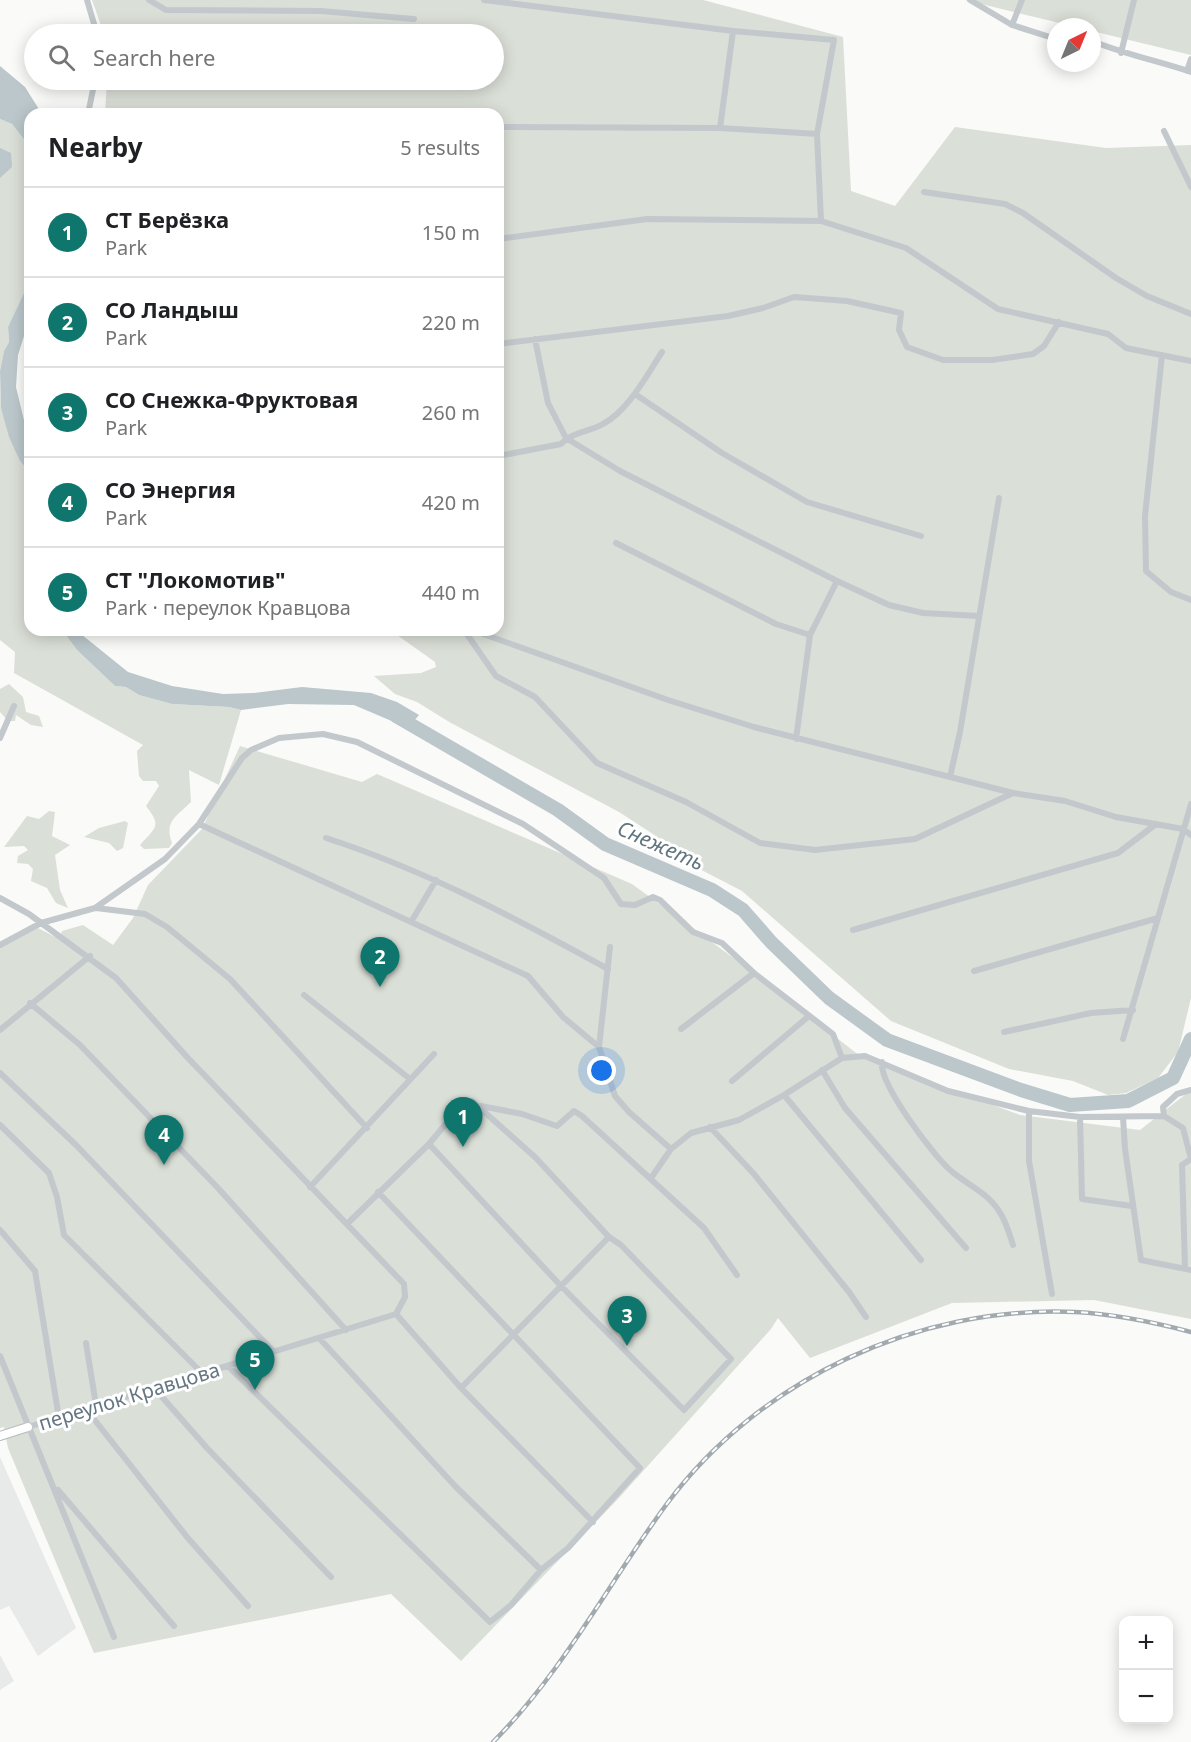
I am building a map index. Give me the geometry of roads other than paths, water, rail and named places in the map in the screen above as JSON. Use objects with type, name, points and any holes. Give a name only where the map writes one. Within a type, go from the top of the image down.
[{"type":"street","points":[[87,0],[94,24]]},
{"type":"street","points":[[149,0],[166,10],[321,11],[414,19]]},
{"type":"street","points":[[484,0],[733,31],[834,40],[816,134],[821,221]]},
{"type":"street","points":[[970,0],[1012,25],[1047,36]]},
{"type":"street","points":[[1012,25],[1022,0]]},
{"type":"street","points":[[1121,53],[1134,0]]},
{"type":"street","points":[[720,128],[733,31]]},
{"type":"street","points":[[1101,45],[1121,53],[1189,71],[1191,59]]},
{"type":"street","points":[[89,108],[93,90]]},
{"type":"street","points":[[504,127],[720,128],[816,134]]},
{"type":"street","points":[[1164,131],[1191,187]]},
{"type":"street","points":[[924,192],[1005,204],[1023,213],[1116,278],[1147,296],[1191,314]]},
{"type":"street","points":[[504,238],[647,219],[821,221],[906,248],[998,309],[1108,334],[1126,348],[1191,361]]},
{"type":"street","points":[[504,343],[728,316],[763,308],[794,297],[847,301],[901,313],[899,330],[907,347],[943,360],[992,360],[1034,354],[1044,346],[1059,322]]},
{"type":"street","points":[[536,339],[548,403],[566,438],[620,471],[889,605],[923,613],[979,616]]},
{"type":"street","points":[[504,455],[561,444],[566,438],[604,424],[635,394],[662,352]]},
{"type":"street","points":[[1162,355],[1145,516],[1146,571],[1171,592],[1191,600]]},
{"type":"street","points":[[635,394],[722,453],[807,502],[921,536]]},
{"type":"street","points":[[950,777],[960,732],[999,498]]},
{"type":"street","points":[[616,543],[776,624],[810,635]]},
{"type":"street","points":[[796,739],[810,635],[837,581]]},
{"type":"street","points":[[468,636],[496,676],[535,697],[597,763],[686,802],[760,843],[815,850],[915,839],[1013,793]]},
{"type":"street","points":[[489,636],[668,700],[796,739],[1013,793],[1065,801],[1116,817],[1183,830],[1191,835]]},
{"type":"street","points":[[0,738],[14,706]]},
{"type":"street","points":[[0,945],[41,923],[95,908],[165,860],[199,824],[242,758],[251,750],[279,738],[323,734],[357,742],[523,824],[604,878],[621,904],[635,905],[653,897],[660,900],[693,932],[722,943],[754,973],[834,1034],[842,1058]]},
{"type":"street","points":[[1123,1039],[1191,804]]},
{"type":"street","points":[[199,824],[528,976],[563,1017],[599,1047]]},
{"type":"street","points":[[853,930],[1118,853],[1156,824]]},
{"type":"street","points":[[326,838],[436,880],[515,918],[608,969]]},
{"type":"street","points":[[411,922],[436,880]]},
{"type":"street","points":[[0,898],[90,956],[116,978],[310,1187],[404,1284],[405,1297],[396,1314],[461,1389],[593,1522]]},
{"type":"street","points":[[95,908],[145,914],[167,927],[230,979],[367,1128]]},
{"type":"street","points":[[974,971],[1158,918]]},
{"type":"street","points":[[610,947],[599,1047],[615,1096],[628,1112],[671,1149]]},
{"type":"street","points":[[0,1030],[30,1002],[90,956]]},
{"type":"street","points":[[681,1029],[754,973]]},
{"type":"street","points":[[304,995],[410,1079]]},
{"type":"street","points":[[30,1002],[80,1045],[218,1188],[346,1330]]},
{"type":"street","points":[[1004,1032],[1091,1013],[1133,1010]]},
{"type":"street","points":[[732,1081],[809,1016]]},
{"type":"street","points":[[310,1187],[434,1054]]},
{"type":"street","points":[[651,1178],[671,1149],[691,1132],[739,1120],[842,1058],[865,1056],[948,1091],[1029,1111],[1080,1117],[1164,1116],[1183,1128],[1191,1159],[1182,1165],[1188,1269],[1141,1260],[1132,1206],[1123,1117]]},
{"type":"street","points":[[882,1062],[881,1068],[889,1086],[918,1133],[943,1164],[988,1197],[999,1210],[1013,1245]]},
{"type":"street","points":[[822,1070],[852,1117],[966,1248]]},
{"type":"street","points":[[0,1073],[76,1145],[272,1350]]},
{"type":"street","points":[[1164,1116],[1163,1107],[1177,1094],[1191,1090]]},
{"type":"street","points":[[784,1095],[921,1260]]},
{"type":"street","points":[[347,1224],[429,1144],[464,1102],[472,1101],[536,1158],[609,1237],[621,1245],[731,1359],[684,1410],[560,1285],[429,1144]]},
{"type":"street","points":[[480,1106],[498,1107],[557,1126],[574,1112],[651,1178],[704,1228],[737,1275]]},
{"type":"street","points":[[1029,1111],[1029,1161],[1052,1294]]},
{"type":"street","points":[[1080,1117],[1082,1199],[1132,1206]]},
{"type":"street","points":[[0,1125],[49,1173],[57,1197],[64,1235],[202,1373]]},
{"type":"street","points":[[710,1127],[754,1174],[849,1292],[866,1317]]},
{"type":"street","points":[[228,1366],[490,1622],[511,1605],[541,1570],[593,1522],[640,1468],[511,1335],[378,1192]]},
{"type":"street","points":[[0,1230],[35,1271],[59,1418]]},
{"type":"street","points":[[461,1389],[511,1335],[609,1237]]},
{"type":"street","name":"переулок Кравцова","points":[[0,1436],[228,1366],[272,1350],[320,1339],[396,1314]]},
{"type":"street","points":[[320,1339],[455,1486],[541,1570]]},
{"type":"street","points":[[86,1343],[96,1405]]},
{"type":"street","points":[[0,1356],[114,1637]]},
{"type":"street","points":[[155,1389],[207,1448],[331,1577]]},
{"type":"street","points":[[86,1409],[187,1537],[248,1606]]},
{"type":"street","points":[[53,1485],[174,1626]]},
{"type":"waterway","name":"Снежеть","points":[[396,716],[558,810],[605,844],[712,890],[743,910],[771,942],[829,998],[887,1040],[1021,1090],[1070,1105],[1128,1101],[1173,1078],[1191,1039]]},
{"type":"railway","points":[[493,1742],[541,1687],[666,1505],[704,1460],[747,1421],[795,1387],[847,1359],[902,1337],[958,1321],[1016,1313],[1075,1312],[1148,1322],[1191,1332]]},
{"type":"place","name":"СО Ландыш","points":[[380,987]]},
{"type":"place","name":"СТ Берёзка","points":[[463,1147]]},
{"type":"place","name":"СО Энергия","points":[[164,1165]]},
{"type":"place","name":"СО Снежка-Фруктовая","points":[[627,1346]]},
{"type":"place","name":"СТ \"Локомотив\"","points":[[255,1390]]}]
